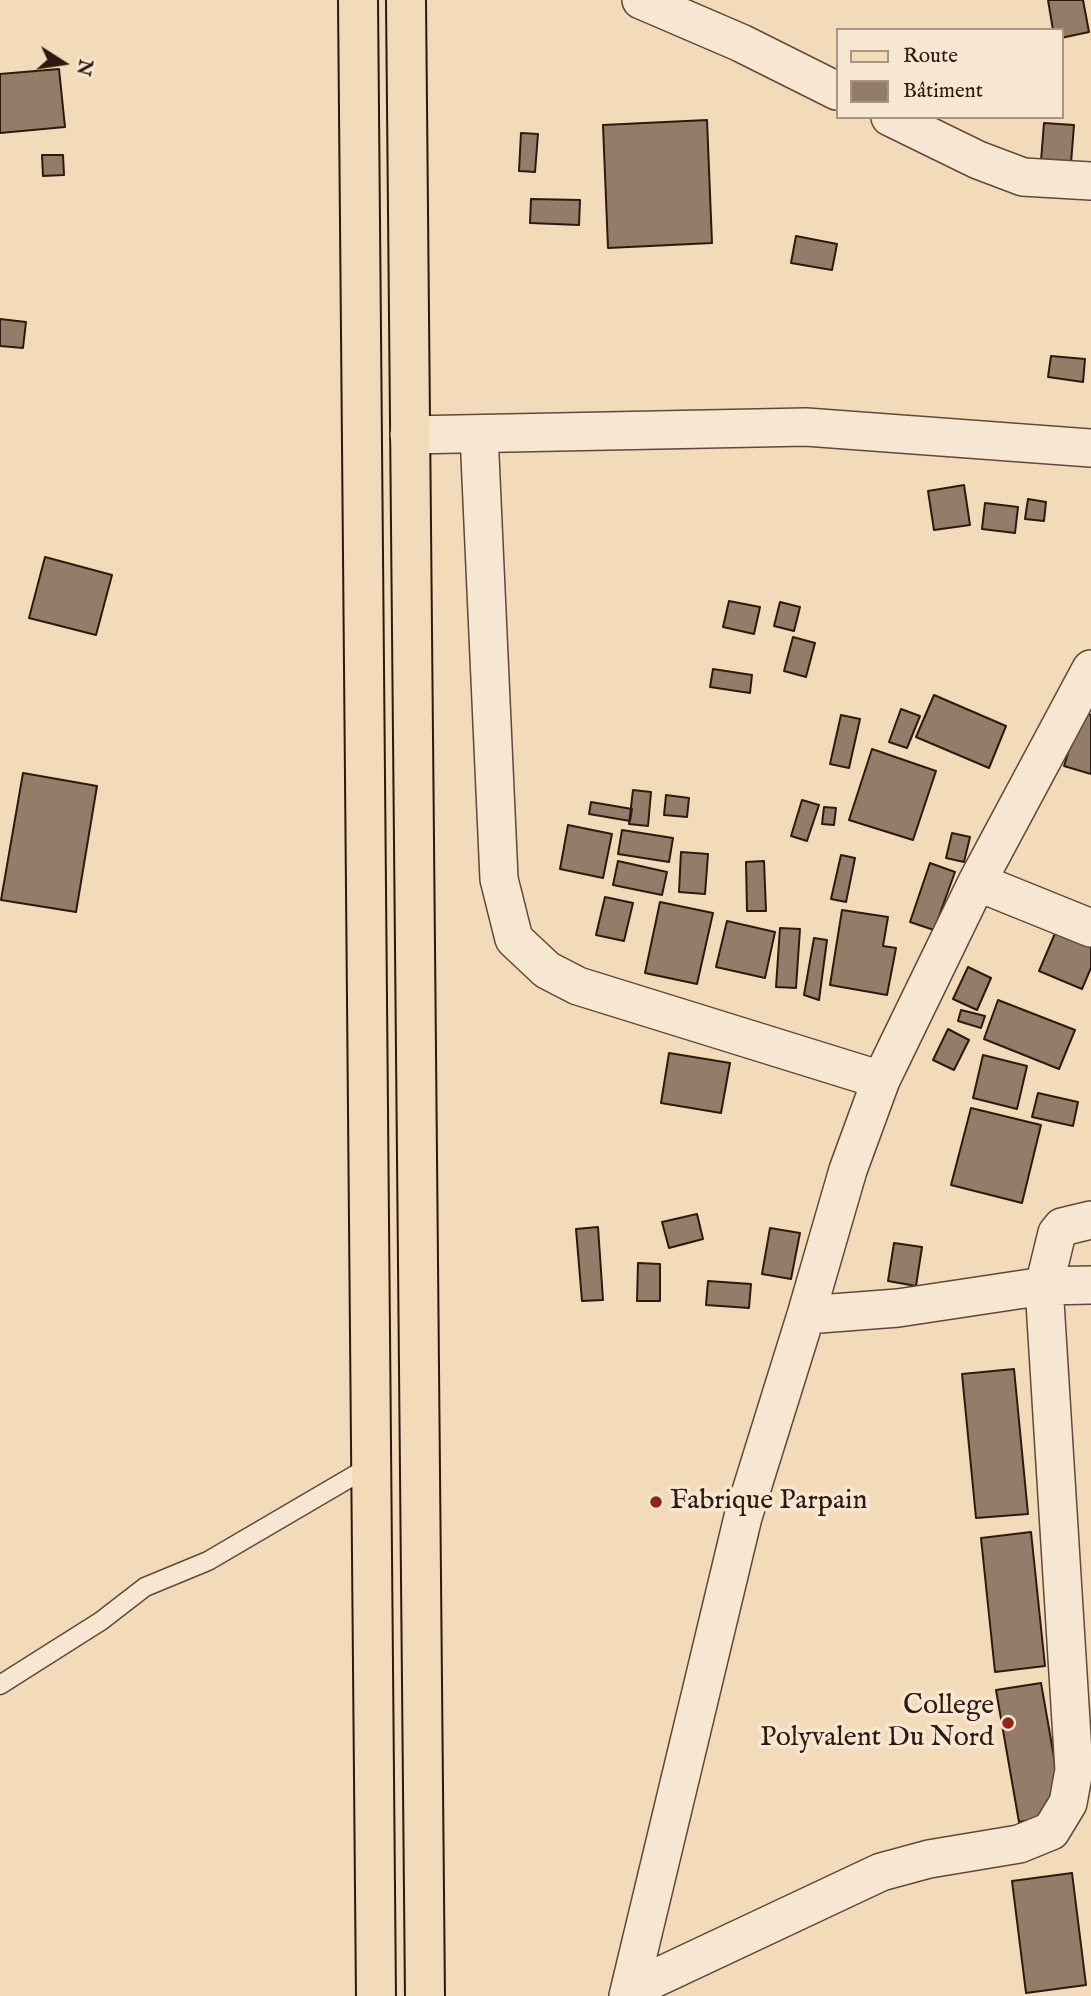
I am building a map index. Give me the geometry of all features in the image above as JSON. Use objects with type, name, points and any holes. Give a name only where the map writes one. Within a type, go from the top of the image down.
[{"type":"main road","points":[[358,0],[376,1996]]},
{"type":"main road","points":[[406,0],[425,1996]]},
{"type":"street","points":[[641,0],[741,43],[836,90]]},
{"type":"street","points":[[894,119],[978,160],[1023,177],[1091,181]]},
{"type":"street","points":[[409,435],[806,427],[1091,448]]},
{"type":"street","points":[[479,434],[499,878],[514,939],[547,970],[578,986],[881,1080]]},
{"type":"street","points":[[629,1993],[743,1517],[848,1170],[881,1080],[977,882],[1091,669]]},
{"type":"street","points":[[977,882],[1091,928]]},
{"type":"street","points":[[629,1993],[881,1872],[929,1859],[1019,1844],[1051,1831],[1068,1803],[1074,1770],[1073,1739],[1044,1286],[1057,1233],[1062,1227],[1091,1220]]},
{"type":"street","points":[[806,1315],[898,1308],[1044,1286],[1091,1285]]},
{"type":"lane","points":[[0,1685],[101,1621],[145,1587],[208,1562],[372,1465]]},
{"type":"building","points":[[1048,0],[1083,0],[1089,32],[1063,38],[1063,28],[1053,28]]},
{"type":"building","points":[[59,69],[65,127],[0,133],[0,74]]},
{"type":"building","points":[[707,120],[712,243],[608,248],[603,125]]},
{"type":"building","points":[[1044,123],[1074,125],[1071,163],[1041,161]]},
{"type":"building","points":[[521,133],[538,134],[535,172],[519,171]]},
{"type":"building","points":[[42,155],[63,155],[64,175],[43,176]]},
{"type":"building","points":[[531,199],[580,200],[579,225],[530,223]]},
{"type":"building","points":[[796,236],[837,244],[832,270],[791,263]]},
{"type":"building","points":[[0,319],[26,322],[23,348],[0,346]]},
{"type":"building","points":[[1051,356],[1085,359],[1083,382],[1048,377]]},
{"type":"building","points":[[964,485],[970,525],[934,530],[928,491]]},
{"type":"building","points":[[1028,499],[1046,502],[1044,521],[1025,519]]},
{"type":"building","points":[[985,503],[1018,507],[1015,533],[982,529]]},
{"type":"building","points":[[45,557],[112,575],[96,635],[29,618]]},
{"type":"building","points":[[729,601],[760,607],[754,634],[723,627]]},
{"type":"building","points":[[780,602],[800,607],[794,631],[774,626]]},
{"type":"building","points":[[793,637],[815,643],[806,677],[784,671]]},
{"type":"building","points":[[713,669],[752,675],[750,693],[710,687]]},
{"type":"building","points":[[934,695],[1006,726],[989,768],[916,737]]},
{"type":"building","points":[[901,709],[920,716],[907,748],[889,742]]},
{"type":"building","points":[[1081,711],[1091,715],[1091,774],[1064,766]]},
{"type":"building","points":[[841,715],[860,719],[849,768],[830,764]]},
{"type":"building","points":[[872,749],[936,771],[913,840],[849,820]]},
{"type":"building","points":[[23,773],[97,786],[76,912],[1,900]]},
{"type":"building","points":[[633,790],[651,792],[648,826],[629,824]]},
{"type":"building","points":[[666,795],[689,798],[687,817],[664,815]]},
{"type":"building","points":[[802,800],[819,805],[807,841],[791,836]]},
{"type":"building","points":[[591,802],[632,809],[630,821],[589,814]]},
{"type":"building","points":[[824,807],[836,808],[834,825],[822,824]]},
{"type":"building","points":[[568,825],[612,834],[603,878],[560,869]]},
{"type":"building","points":[[622,830],[673,838],[669,862],[618,854]]},
{"type":"building","points":[[952,833],[970,837],[964,862],[946,858]]},
{"type":"building","points":[[681,852],[708,854],[705,894],[679,892]]},
{"type":"building","points":[[841,855],[855,858],[846,902],[831,899]]},
{"type":"building","points":[[618,861],[667,872],[662,895],[613,885]]},
{"type":"building","points":[[764,861],[766,911],[747,911],[746,862]]},
{"type":"building","points":[[930,863],[955,872],[934,930],[910,922]]},
{"type":"building","points":[[605,897],[633,903],[624,941],[596,935]]},
{"type":"building","points":[[660,902],[713,913],[697,984],[645,973]]},
{"type":"building","points":[[842,910],[888,917],[883,946],[896,948],[887,995],[830,985]]},
{"type":"building","points":[[727,921],[775,932],[765,978],[716,967]]},
{"type":"building","points":[[780,928],[800,929],[796,988],[776,987]]},
{"type":"building","points":[[1056,931],[1091,947],[1091,968],[1082,989],[1039,971]]},
{"type":"building","points":[[814,938],[827,940],[819,1000],[804,995]]},
{"type":"building","points":[[968,967],[991,978],[977,1010],[953,999]]},
{"type":"building","points":[[998,1000],[1075,1030],[1059,1069],[984,1039]]},
{"type":"building","points":[[961,1010],[985,1016],[981,1028],[958,1021]]},
{"type":"building","points":[[948,1029],[969,1040],[954,1070],[933,1060]]},
{"type":"building","points":[[669,1053],[730,1063],[721,1113],[661,1103]]},
{"type":"building","points":[[983,1055],[1027,1066],[1017,1109],[973,1098]]},
{"type":"building","points":[[1038,1093],[1078,1102],[1073,1126],[1032,1117]]},
{"type":"building","points":[[971,1108],[1041,1125],[1022,1203],[951,1185]]},
{"type":"building","points":[[697,1214],[703,1239],[669,1248],[662,1222]]},
{"type":"building","points":[[598,1227],[603,1300],[582,1301],[576,1229]]},
{"type":"building","points":[[770,1228],[800,1233],[791,1279],[762,1274]]},
{"type":"building","points":[[894,1243],[922,1247],[916,1286],[888,1281]]},
{"type":"building","points":[[638,1263],[660,1264],[660,1301],[637,1301]]},
{"type":"building","points":[[708,1281],[751,1284],[749,1308],[706,1305]]},
{"type":"building","points":[[1014,1369],[1028,1514],[976,1518],[962,1374]]},
{"type":"building","points":[[1031,1532],[1045,1666],[995,1672],[981,1538]]},
{"type":"building","points":[[1041,1683],[1064,1814],[1019,1822],[996,1690]]},
{"type":"building","points":[[1072,1873],[1086,1985],[1026,1993],[1012,1881]]},
{"type":"place","name":"Fabrique Parpain","points":[[656,1502]]},
{"type":"place","name":"College Polyvalent Du Nord","points":[[1008,1723]]}]
